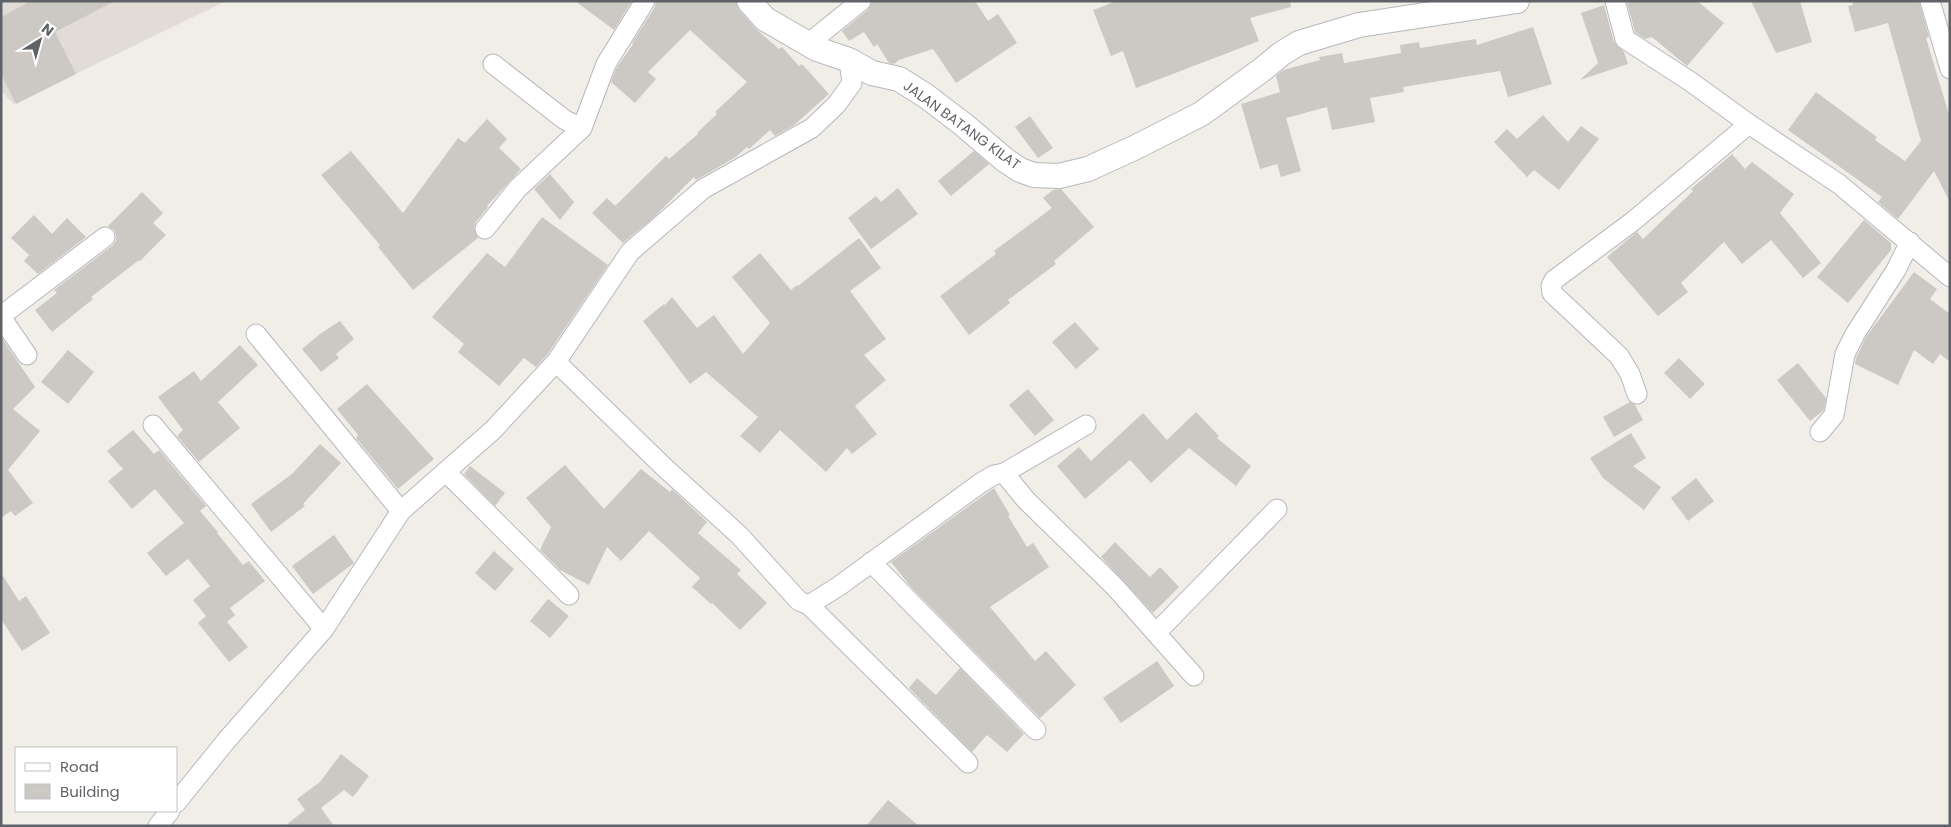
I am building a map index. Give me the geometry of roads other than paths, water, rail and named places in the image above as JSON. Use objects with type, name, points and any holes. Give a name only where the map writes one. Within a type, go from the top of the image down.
[{"type":"street","points":[[485,229],[518,188],[582,128],[606,64],[644,1]]},
{"type":"street","name":"JALAN BATANG KILAT","points":[[749,1],[765,19],[817,49],[849,60],[872,73],[899,79],[964,124],[1005,160],[1020,170],[1034,175],[1058,176],[1088,169],[1201,114],[1299,42],[1359,25],[1481,4],[1517,1]]},
{"type":"street","points":[[809,44],[862,1]]},
{"type":"street","points":[[1615,1],[1625,39],[1839,184],[1910,242],[1950,278]]},
{"type":"street","points":[[1930,1],[1944,25],[1950,68]]},
{"type":"street","points":[[178,801],[226,741],[324,629],[400,511],[493,430],[556,362],[630,252],[703,189],[812,128],[837,104],[852,83],[849,60]]},
{"type":"street","points":[[493,64],[565,120],[582,128]]},
{"type":"street","points":[[1638,394],[1630,374],[1619,356],[1552,293],[1554,280],[1632,222],[1749,124]]},
{"type":"street","points":[[28,355],[1,316],[105,237]]},
{"type":"street","points":[[1820,432],[1834,415],[1845,354],[1855,334],[1896,270],[1910,242]]},
{"type":"street","points":[[256,334],[400,511]]},
{"type":"street","points":[[556,362],[664,467],[739,535],[799,600],[809,605],[968,763]]},
{"type":"street","points":[[153,425],[324,629]]},
{"type":"street","points":[[809,605],[839,586],[982,482],[994,475],[1004,474],[1086,425]]},
{"type":"street","points":[[446,472],[569,595]]},
{"type":"street","points":[[1004,474],[1026,500],[1115,587],[1194,676]]},
{"type":"street","points":[[1156,633],[1277,509]]},
{"type":"street","points":[[871,562],[1036,730]]},
{"type":"street","points":[[158,826],[169,812]]}]
